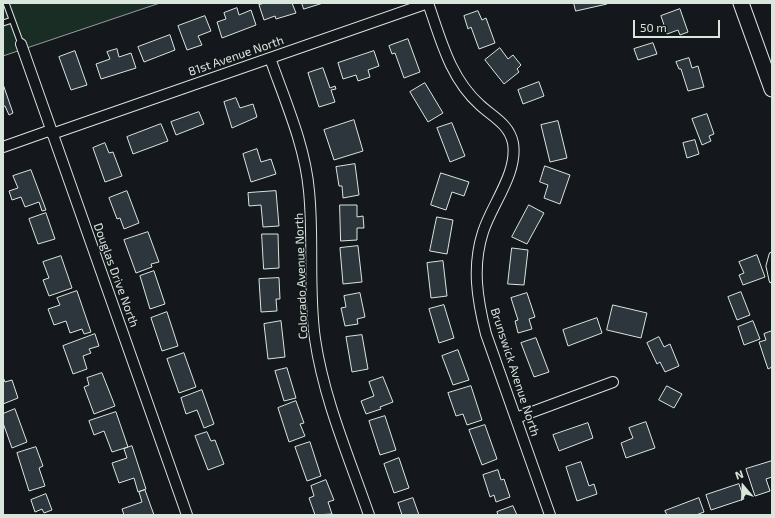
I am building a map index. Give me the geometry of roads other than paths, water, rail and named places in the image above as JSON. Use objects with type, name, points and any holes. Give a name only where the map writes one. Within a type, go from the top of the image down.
[{"type":"main road","points":[[741,3],[772,89]]},
{"type":"street","name":"81st Avenue North","points":[[3,147],[270,58],[428,3]]},
{"type":"street","name":"Brunswick Avenue North","points":[[428,3],[453,71],[480,106],[502,124],[513,142],[514,156],[511,170],[492,208],[483,232],[478,258],[476,283],[479,308],[486,334],[550,515]]},
{"type":"street","name":"Douglas Drive North","points":[[21,44],[187,515]]},
{"type":"street","name":"Colorado Avenue North","points":[[270,58],[305,160],[312,219],[315,338],[322,373],[331,406],[369,515]]},
{"type":"street","points":[[516,418],[613,382]]},
{"type":"lane","points":[[6,3],[21,44]]},
{"type":"lane","points":[[3,24],[12,20]]},
{"type":"lane","points":[[772,255],[769,266],[772,280]]}]
